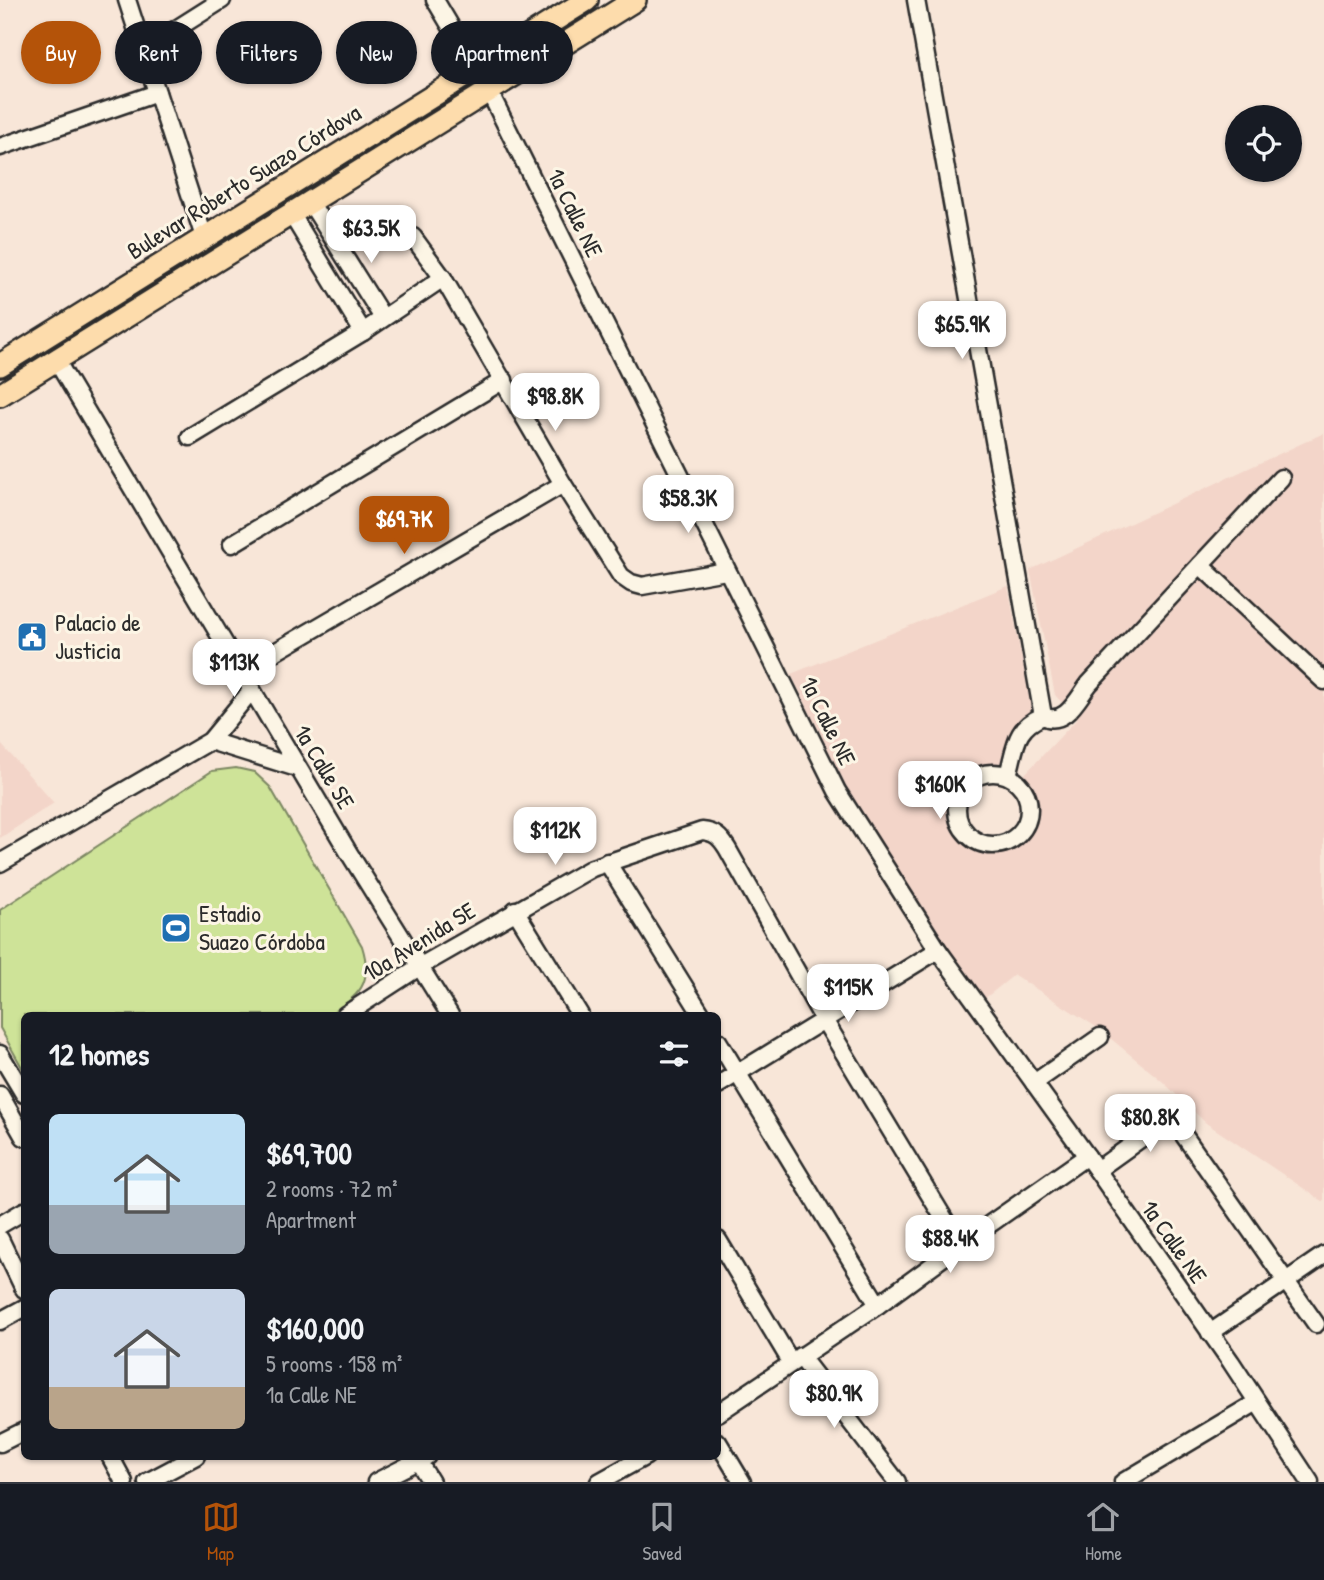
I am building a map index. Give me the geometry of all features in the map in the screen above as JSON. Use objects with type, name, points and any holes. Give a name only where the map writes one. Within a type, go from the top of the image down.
[{"type":"main road","name":"Bulevar Roberto Suazo Córdova","points":[[554,21],[587,0]]},
{"type":"main road","points":[[0,395],[635,0]]},
{"type":"main road","name":"Bulevar Roberto Suazo Córdova","points":[[0,365],[453,84]]},
{"type":"street","points":[[127,0],[134,21]]},
{"type":"street","points":[[189,21],[222,0]]},
{"type":"street","name":"1a Calle NE","points":[[435,0],[448,21]]},
{"type":"street","points":[[916,0],[1044,716],[1050,720],[1059,719],[1066,714],[1089,684],[1281,478]]},
{"type":"street","points":[[155,84],[204,237]]},
{"type":"street","name":"1a Calle NE","points":[[485,84],[837,791],[938,950],[1092,1163],[1310,1482]]},
{"type":"street","points":[[0,147],[158,93]]},
{"type":"street","points":[[310,202],[383,318]]},
{"type":"street","points":[[292,215],[363,332]]},
{"type":"street","points":[[413,237],[443,278],[563,484],[621,576],[642,586],[726,571]]},
{"type":"street","points":[[190,437],[363,332],[443,278]]},
{"type":"street","name":"1a Calle SE","points":[[55,360],[297,768],[448,1012]]},
{"type":"street","points":[[232,544],[503,380]]},
{"type":"street","points":[[263,659],[563,484]]},
{"type":"street","points":[[1200,565],[1324,681]]},
{"type":"street","points":[[0,863],[210,741],[251,691]]},
{"type":"street","points":[[1008,775],[1020,732],[1029,722],[1044,716]]},
{"type":"street","points":[[210,741],[297,768]]},
{"type":"street","points":[[986,773],[1008,775],[1017,781],[1029,801],[1027,823],[1021,833],[1001,844],[979,842],[969,836],[958,816],[960,794],[966,784],[975,777],[986,773]]},
{"type":"street","name":"10a Avenida SE","points":[[350,1012],[515,910],[607,862],[702,831],[719,836],[727,848],[824,1020]]},
{"type":"street","points":[[607,862],[700,1012]]},
{"type":"street","points":[[515,910],[578,1012]]},
{"type":"street","points":[[721,1082],[938,950]]},
{"type":"street","points":[[824,1020],[960,1245]]},
{"type":"street","points":[[1034,1083],[1100,1038]]},
{"type":"street","points":[[721,1046],[878,1305]]},
{"type":"street","points":[[2,1063],[21,1090]]},
{"type":"street","points":[[0,1095],[21,1132]]},
{"type":"street","points":[[721,1411],[878,1305],[960,1245],[1177,1113],[1315,1324]]},
{"type":"street","points":[[0,1225],[21,1213]]},
{"type":"street","points":[[0,1239],[21,1283]]},
{"type":"street","points":[[721,1245],[795,1359],[897,1482]]},
{"type":"street","points":[[1210,1333],[1324,1255]]},
{"type":"street","points":[[0,1321],[21,1310]]},
{"type":"street","points":[[1124,1482],[1257,1402]]},
{"type":"street","points":[[0,1443],[21,1432]]},
{"type":"street","points":[[721,1448],[741,1482]]},
{"type":"street","points":[[112,1460],[124,1482]]},
{"type":"street","points":[[147,1482],[188,1460]]},
{"type":"street","points":[[376,1482],[416,1460]]},
{"type":"street","points":[[421,1460],[431,1482]]},
{"type":"street","points":[[599,1482],[639,1460]]},
{"type":"shaded area","points":[[1324,433],[1324,1202],[1206,1123],[1162,1081],[1098,1028],[1014,975],[984,999],[912,895],[849,792],[791,674],[1008,586],[1034,723],[1003,763],[976,766],[964,776],[953,792],[948,810],[964,843],[985,851],[1007,851],[1021,841],[1035,824],[1038,806],[1033,788],[1024,775],[1077,719],[1055,695],[1030,570]]},
{"type":"shaded area","points":[[0,743],[54,803],[0,838]]},
{"type":"green space","name":"Estadio Suazo Córdoba","points":[[236,768],[254,772],[270,787],[362,946],[366,970],[361,988],[348,1002],[333,1012],[21,1012],[21,1066],[0,1028],[0,910],[212,771]]},
{"type":"place","name":"Palacio de Justicia","points":[[32,637]]},
{"type":"place","name":"Estadio Suazo Córdoba","points":[[176,928]]}]
